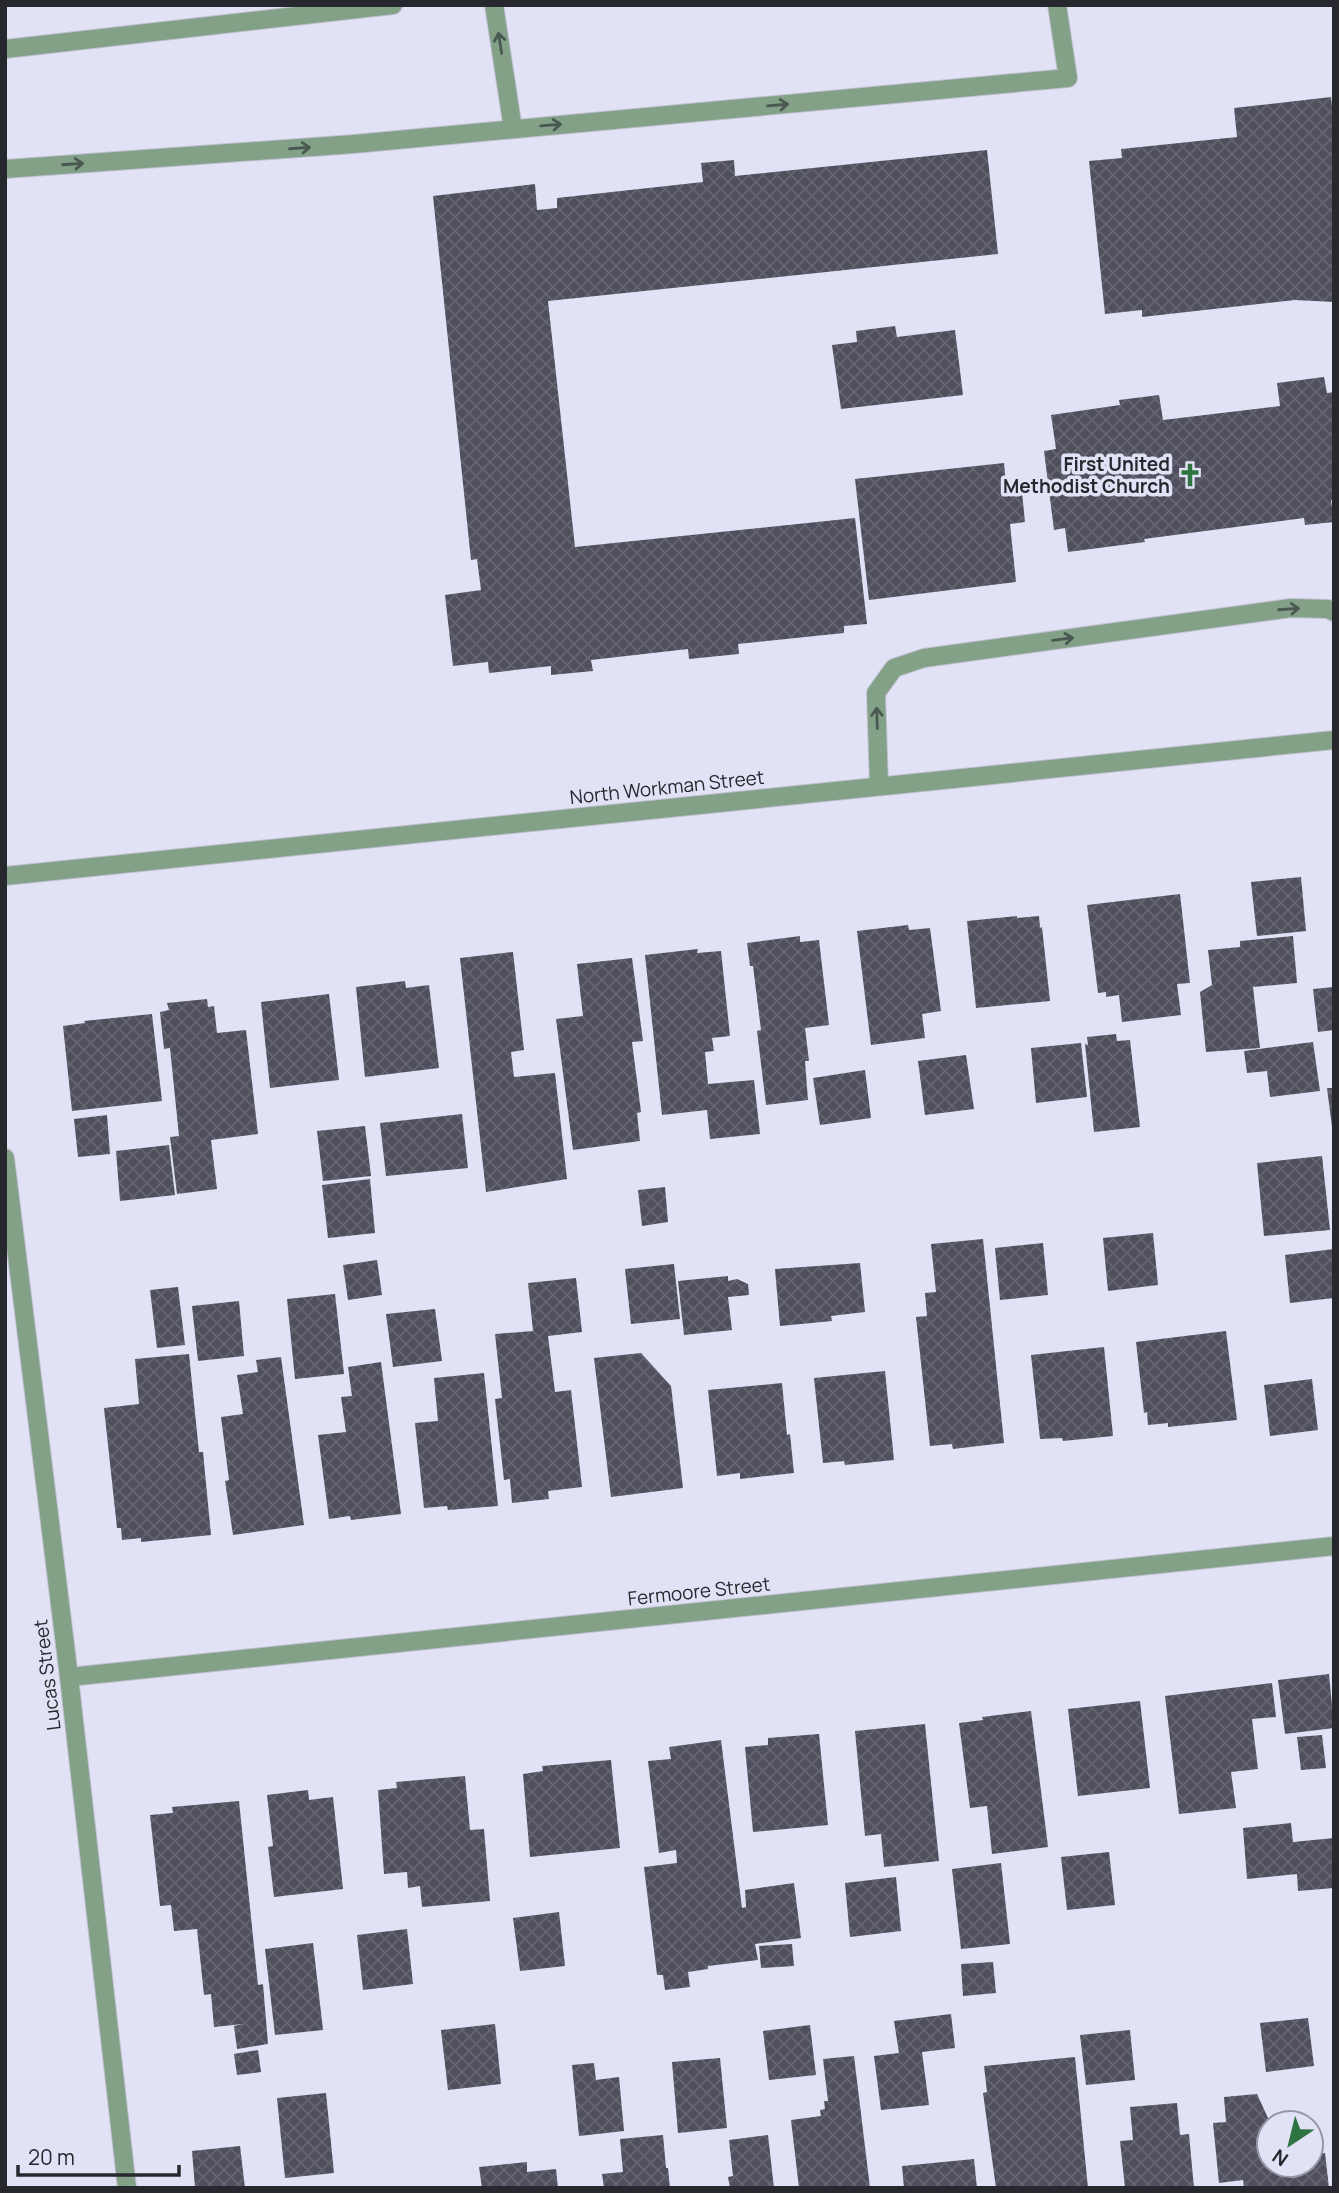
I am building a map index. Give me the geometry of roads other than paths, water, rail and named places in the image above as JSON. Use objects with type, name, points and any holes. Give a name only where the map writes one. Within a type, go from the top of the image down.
[{"type":"street","points":[[5,49],[393,5]]},
{"type":"street","points":[[494,5],[513,129]]},
{"type":"street","points":[[5,169],[354,144],[1068,78],[1057,5]]},
{"type":"street","points":[[879,786],[876,693],[894,668],[924,658],[1291,608],[1328,609],[1334,612]]},
{"type":"street","name":"North Workman Street","points":[[5,876],[1334,740]]},
{"type":"street","name":"Lucas Street","points":[[5,1158],[69,1677],[127,2188]]},
{"type":"street","name":"Fermoore Street","points":[[69,1677],[1334,1546]]},
{"type":"place","name":"First United Methodist Church","points":[[1190,475]]}]
